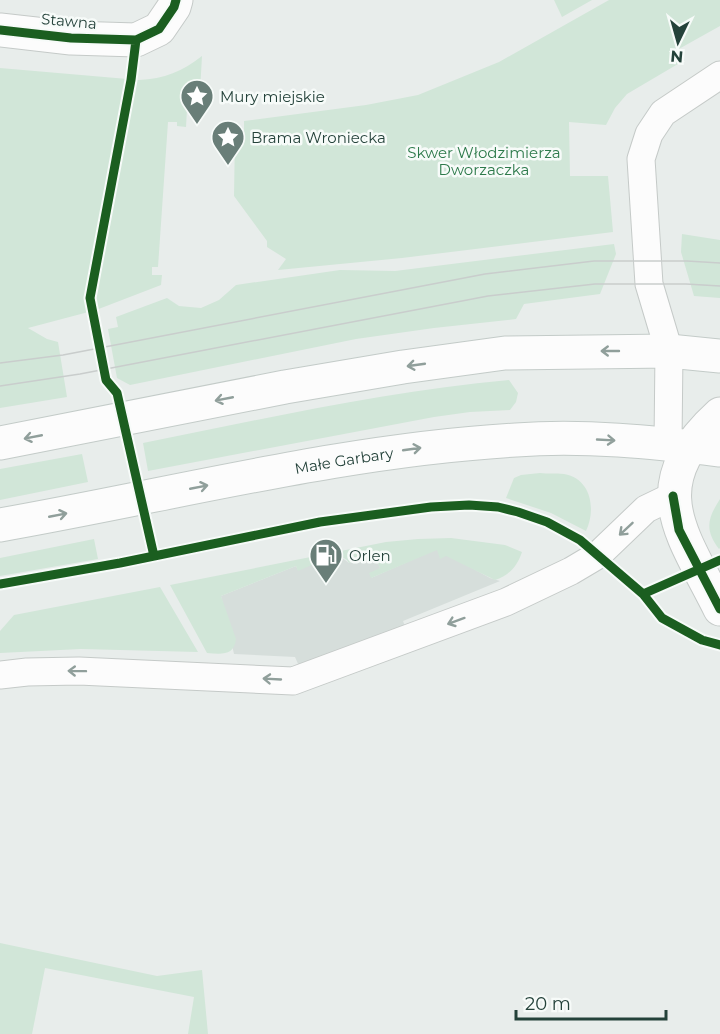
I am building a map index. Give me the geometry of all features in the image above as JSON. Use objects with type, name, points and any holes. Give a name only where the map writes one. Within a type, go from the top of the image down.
[{"type":"street","name":"Stawna","points":[[0,30],[71,38],[136,40],[159,29],[174,7],[176,0]]},
{"type":"street","points":[[0,442],[403,367],[505,353],[669,351],[720,356]]},
{"type":"street","points":[[720,414],[706,427],[693,446],[677,474],[673,496],[679,530],[720,609]]},
{"type":"street","name":"Małe Garbary","points":[[0,525],[304,467],[417,448],[518,439],[600,439],[693,446]]},
{"type":"lane","points":[[693,446],[649,284],[641,159],[648,134],[663,113],[720,75]]},
{"type":"lane","points":[[0,675],[79,671],[293,681],[506,602],[571,571],[598,555],[646,509],[673,496]]},
{"type":"shaded area","points":[[437,549],[490,578],[500,581],[403,621],[412,645],[308,687],[295,657],[234,654],[221,596],[296,566],[298,570],[337,554],[349,563],[374,553],[380,568],[371,578]]},
{"type":"green space","points":[[554,0],[592,0],[562,17]]},
{"type":"green space","name":"Skwer Włodzimierza Dworzaczka","points":[[609,0],[720,0],[720,26],[677,50],[683,61],[627,94],[615,108],[606,125],[569,122],[570,176],[608,176],[613,232],[402,258],[278,270],[286,259],[267,247],[267,241],[234,196],[235,135],[244,134],[244,121],[366,105],[418,95],[499,62]]},
{"type":"green space","points":[[202,56],[199,109],[187,109],[186,127],[177,126],[177,122],[168,122],[158,267],[152,267],[152,275],[162,275],[161,285],[96,310],[28,328],[47,339],[58,342],[67,397],[0,408],[0,68],[139,80],[173,73]]},
{"type":"green space","points":[[682,234],[720,240],[720,298],[694,296],[681,252]]},
{"type":"green space","points":[[614,244],[616,254],[600,294],[524,304],[516,319],[356,339],[130,385],[117,378],[108,329],[118,327],[116,317],[167,298],[179,306],[201,308],[219,300],[236,285],[340,270],[395,271]]},
{"type":"green space","points":[[509,380],[518,393],[516,402],[510,410],[434,417],[148,471],[143,443],[371,398]]},
{"type":"green space","points":[[82,454],[88,482],[0,500],[0,469]]},
{"type":"green space","points":[[540,473],[564,474],[581,482],[591,505],[586,531],[551,513],[506,498],[514,478]]},
{"type":"green space","points":[[720,499],[719,549],[711,535],[709,524]]},
{"type":"green space","points":[[451,538],[505,545],[522,552],[512,569],[505,576],[495,580],[446,556],[440,559],[437,550],[371,578],[369,573],[380,568],[373,553],[349,563],[337,554],[298,571],[296,566],[221,596],[236,639],[233,648],[226,653],[207,653],[170,585],[386,542]]},
{"type":"green space","points":[[94,539],[98,559],[0,576],[0,558]]},
{"type":"green space","points":[[160,587],[198,652],[81,649],[0,653],[0,631],[14,615]]},
{"type":"green space","points":[[0,943],[157,976],[202,970],[208,1034],[188,1034],[194,997],[45,968],[32,1034],[0,1034]]},
{"type":"tram line","points":[[0,363],[63,355],[485,274],[594,261],[720,263]]},
{"type":"tram line","points":[[0,386],[80,374],[488,296],[595,284],[720,286]]},
{"type":"cycle path","points":[[0,30],[71,38],[136,40],[159,29],[174,7],[176,0]]},
{"type":"cycle path","points":[[136,40],[131,80],[90,298],[106,380],[117,393],[154,556]]},
{"type":"cycle path","points":[[673,496],[679,530],[720,609]]},
{"type":"cycle path","points":[[0,584],[120,563],[320,522],[431,507],[469,505],[498,507],[547,522],[580,540],[643,594],[662,618],[702,640],[720,645]]},
{"type":"cycle path","points":[[643,594],[720,560]]},
{"type":"place","name":"Mury miejskie","points":[[197,125]]},
{"type":"place","name":"Brama Wroniecka","points":[[228,166]]},
{"type":"place","name":"Orlen","points":[[326,584]]}]
